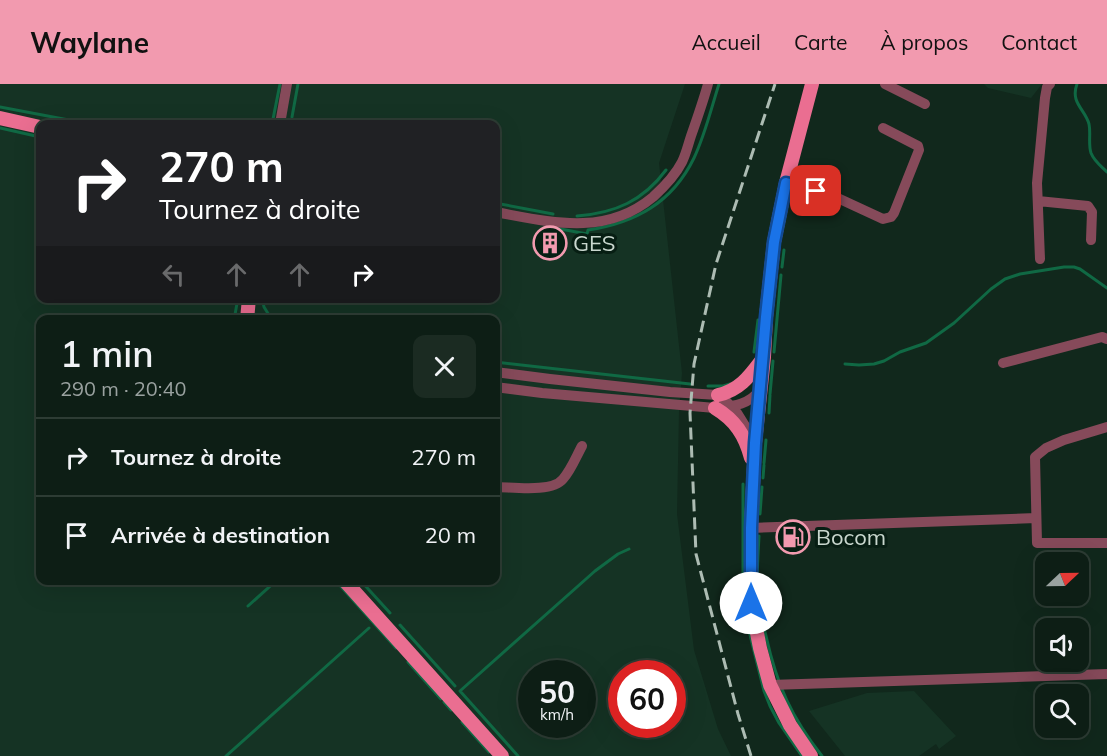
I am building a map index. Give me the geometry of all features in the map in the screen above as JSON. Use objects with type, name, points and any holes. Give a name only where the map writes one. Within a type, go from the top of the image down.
[{"type":"main road","points":[[812,84],[786,183],[774,242],[755,443],[751,528],[751,603],[760,648],[770,685],[790,725],[812,756]]},
{"type":"main road","points":[[0,118],[36,126]]},
{"type":"main road","points":[[754,469],[748,446],[739,429],[717,401],[738,388],[764,357]]},
{"type":"main road","points":[[348,585],[502,756]]},
{"type":"street","points":[[281,120],[287,84]]},
{"type":"street","points":[[500,213],[566,224],[592,223],[621,216],[645,203],[668,184],[682,162],[708,84]]},
{"type":"street","points":[[885,84],[925,104]]},
{"type":"street","points":[[1040,258],[1037,183],[1045,98],[1047,87],[1050,84]]},
{"type":"street","points":[[786,183],[830,194],[883,219],[891,217],[920,150],[918,146],[883,128]]},
{"type":"street","points":[[1038,201],[1088,206],[1092,212],[1091,240]]},
{"type":"street","points":[[1003,363],[1102,337],[1107,339]]},
{"type":"street","points":[[500,373],[670,392],[717,401],[732,406],[755,443]]},
{"type":"street","points":[[500,388],[542,393],[717,401]]},
{"type":"street","points":[[732,406],[751,400],[761,389]]},
{"type":"street","points":[[1107,427],[1064,440],[1046,448],[1035,457],[1037,543],[1107,543]]},
{"type":"street","points":[[500,487],[549,488],[559,483],[582,446]]},
{"type":"street","points":[[751,528],[1036,518]]},
{"type":"street","points":[[770,685],[1107,674]]},
{"type":"shaded area","points":[[0,84],[685,84],[659,163],[682,373],[677,514],[694,650],[718,729],[731,756],[0,756]]},
{"type":"shaded area","points":[[984,84],[1042,84],[1031,98],[988,88]]},
{"type":"shaded area","points":[[914,691],[956,736],[939,749],[936,744],[919,756],[845,756],[809,711],[867,693]]},
{"type":"waterway","points":[[273,120],[280,84]]},
{"type":"waterway","points":[[292,117],[298,84]]},
{"type":"waterway","points":[[550,227],[587,234],[588,230],[605,227],[636,216],[663,199],[685,174],[694,158],[719,84]]},
{"type":"waterway","points":[[1077,84],[1075,96],[1089,124],[1091,153],[1107,172]]},
{"type":"waterway","points":[[0,107],[69,120]]},
{"type":"waterway","points":[[0,128],[36,136]]},
{"type":"waterway","points":[[577,216],[604,212],[627,204],[648,190],[666,170]]},
{"type":"waterway","points":[[500,204],[553,214]]},
{"type":"waterway","points":[[782,267],[784,250]]},
{"type":"waterway","points":[[845,364],[874,364],[926,343],[954,323],[991,289],[1005,279],[1020,274],[1074,267],[1107,288]]},
{"type":"waterway","points":[[774,352],[781,275]]},
{"type":"waterway","points":[[235,315],[237,303]]},
{"type":"waterway","points":[[263,303],[269,315]]},
{"type":"waterway","points":[[754,352],[758,320]]},
{"type":"waterway","points":[[770,394],[773,361]]},
{"type":"waterway","points":[[500,363],[690,384]]},
{"type":"waterway","points":[[708,386],[730,384]]},
{"type":"waterway","points":[[769,413],[770,395]]},
{"type":"waterway","points":[[764,463],[766,440]]},
{"type":"waterway","points":[[763,478],[764,465]]},
{"type":"waterway","points":[[743,484],[743,594],[750,635],[770,706],[802,756]]},
{"type":"waterway","points":[[760,514],[762,487]]},
{"type":"waterway","points":[[759,536],[758,600],[770,654],[786,700],[822,756]]},
{"type":"waterway","points":[[518,756],[460,691],[595,571],[629,549]]},
{"type":"waterway","points":[[248,606],[271,585]]},
{"type":"waterway","points":[[339,585],[396,648]]},
{"type":"waterway","points":[[365,585],[390,613]]},
{"type":"waterway","points":[[400,625],[455,686]]},
{"type":"waterway","points":[[226,756],[369,628]]},
{"type":"waterway","points":[[408,662],[441,699]]},
{"type":"waterway","points":[[444,702],[451,710]]},
{"type":"waterway","points":[[462,722],[489,752]]},
{"type":"railway","points":[[751,756],[696,554],[690,413],[694,364],[716,264],[775,84]]},
{"type":"place","name":"GES","points":[[550,243]]},
{"type":"place","name":"Bocom","points":[[793,537]]},
{"type":"route","points":[[751,603],[751,528],[755,443],[774,242],[786,183],[816,191]]}]
